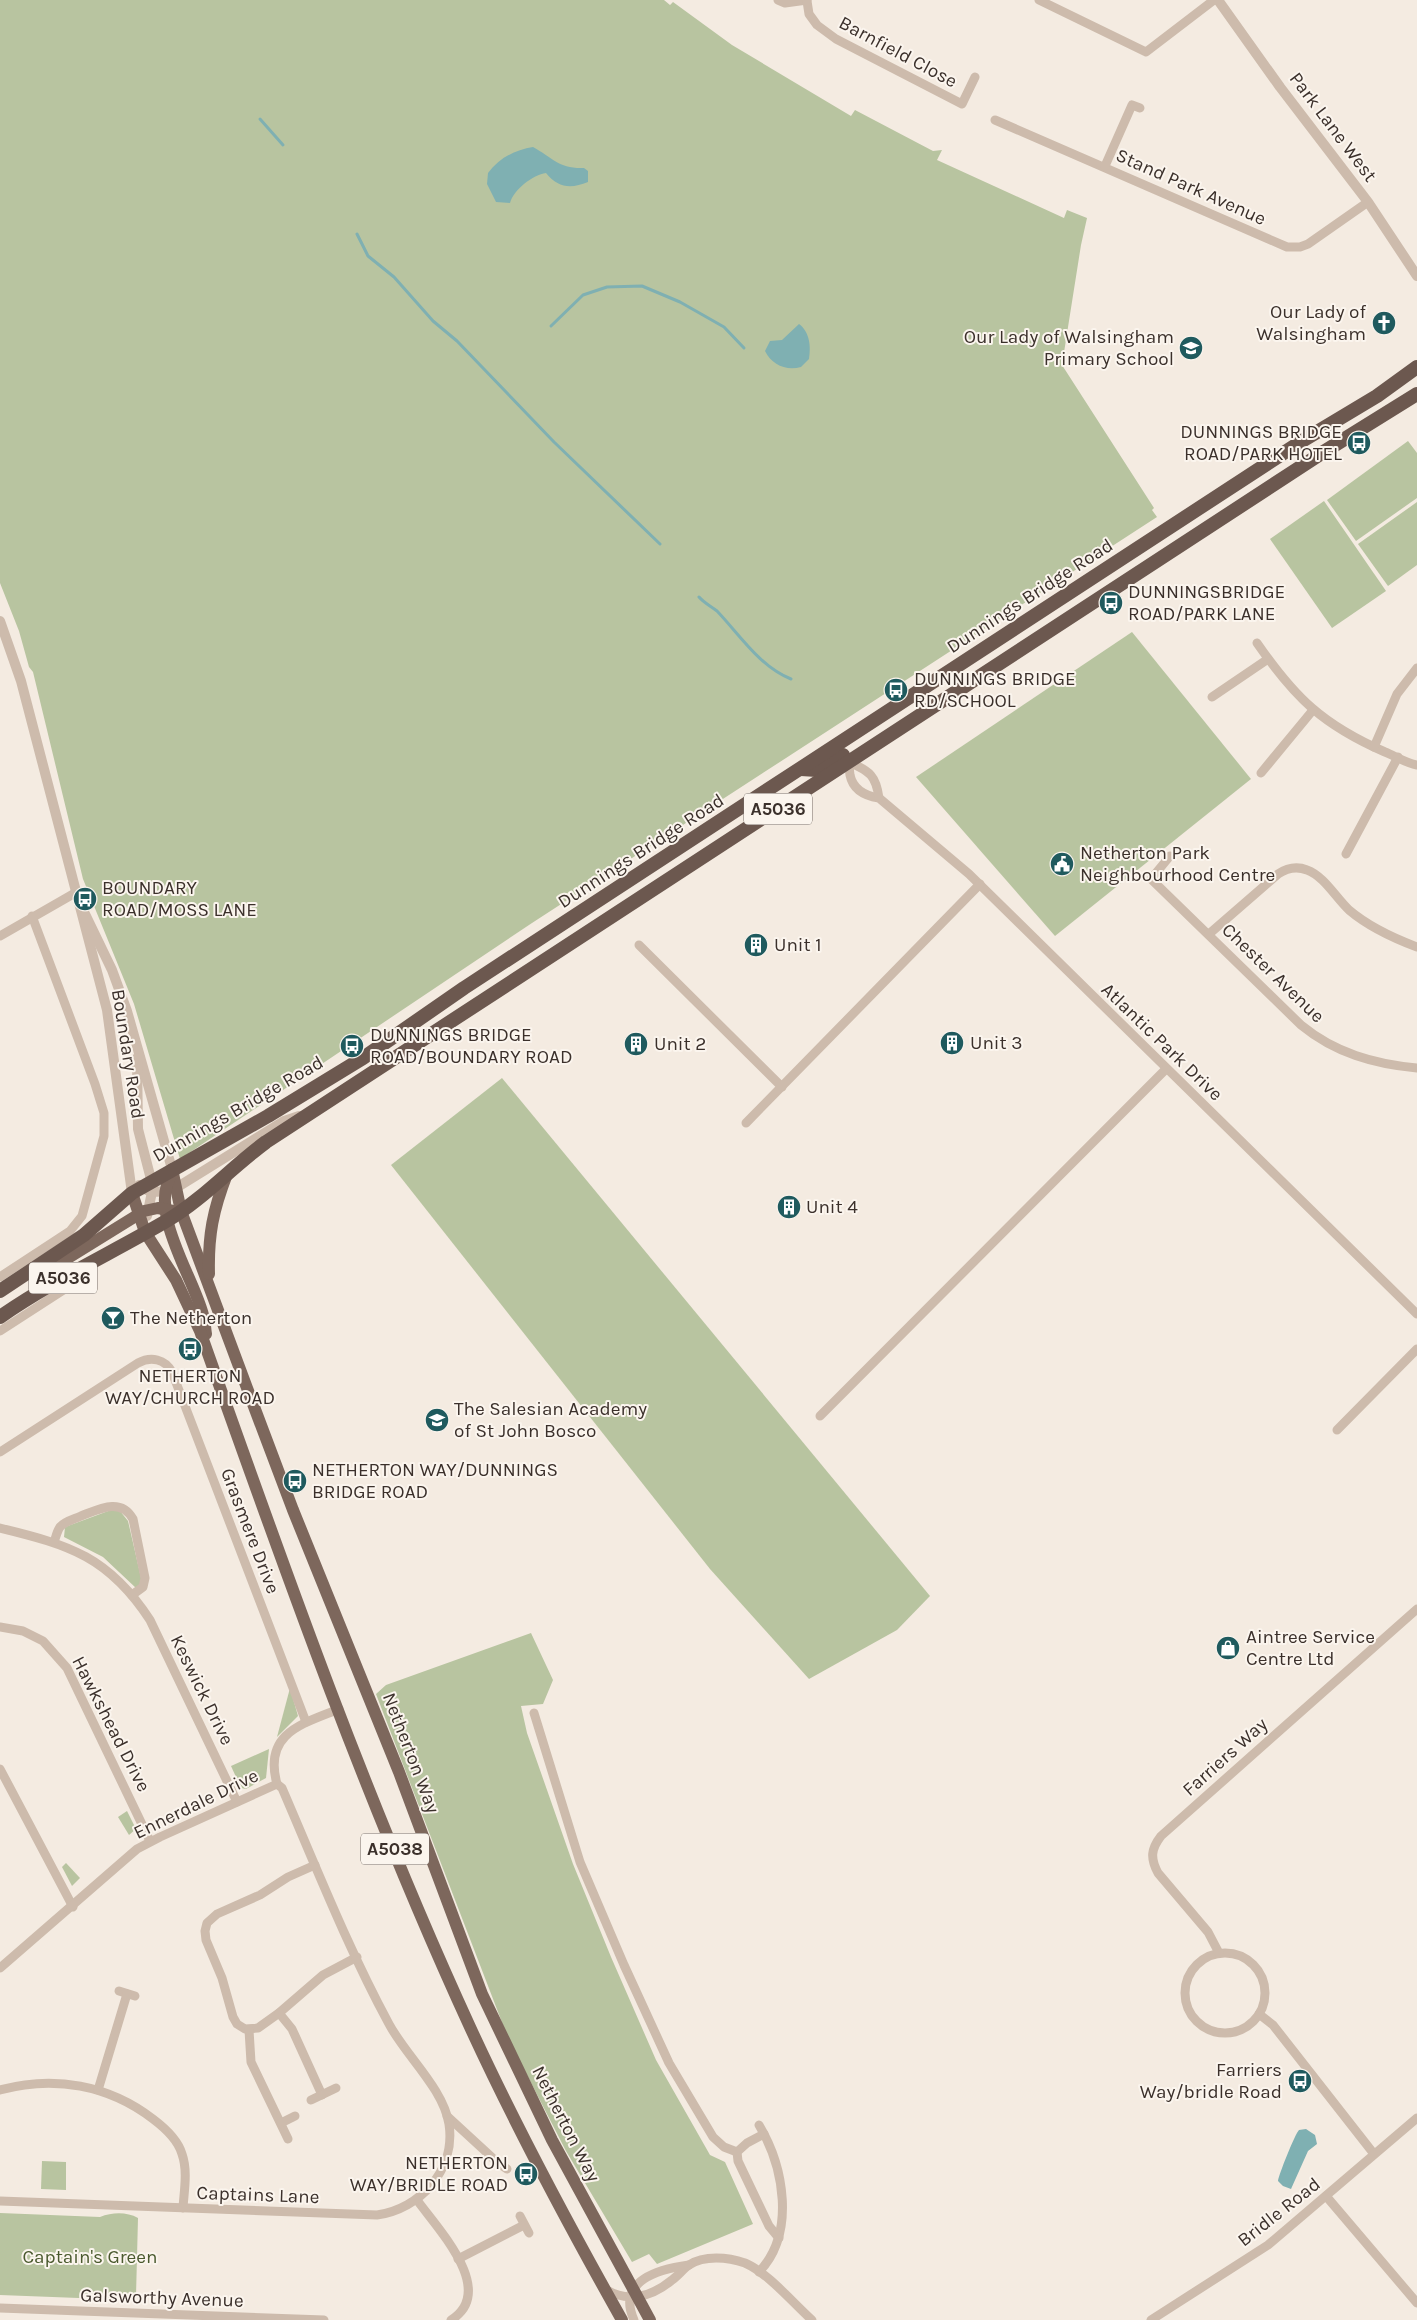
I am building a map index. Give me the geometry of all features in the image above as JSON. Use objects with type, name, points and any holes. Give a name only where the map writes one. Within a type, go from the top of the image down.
[{"type":"highway","name":"Dunnings Bridge Road","points":[[144,1220],[175,1215],[266,1142],[317,1110],[843,754],[1293,446],[1376,396],[1417,367]]},
{"type":"highway","name":"Dunnings Bridge Road","points":[[144,1188],[363,1058],[464,988],[801,769],[843,754],[1417,394]]},
{"type":"highway","name":"A5036","points":[[0,1291],[84,1235],[144,1188]]},
{"type":"highway","name":"A5036","points":[[0,1317],[62,1278],[128,1241],[144,1220]]},
{"type":"main road","points":[[176,1168],[171,1190],[175,1215],[203,1314],[210,1359]]},
{"type":"main road","points":[[210,1283],[210,1228],[214,1209],[228,1172]]},
{"type":"main road","points":[[144,1188],[144,1220]]},
{"type":"main road","points":[[27,1273],[60,1263],[144,1220],[175,1215]]},
{"type":"main road","name":"Netherton Way","points":[[175,1215],[210,1283],[290,1501],[382,1727],[482,1994],[552,2140],[633,2294],[650,2320]]},
{"type":"main road","name":"A5038","points":[[144,1220],[188,1304],[210,1359],[326,1677],[369,1787],[470,2026],[537,2164],[622,2320]]},
{"type":"street","points":[[778,0],[785,3],[807,0]]},
{"type":"street","name":"Barnfield Close","points":[[807,0],[809,14],[813,20],[836,40],[962,104],[975,77]]},
{"type":"street","points":[[1039,0],[1146,52],[1216,0]]},
{"type":"street","name":"Park Lane West","points":[[1216,0],[1368,202],[1417,276]]},
{"type":"street","points":[[1105,166],[1132,105],[1140,108]]},
{"type":"street","name":"Stand Park Avenue","points":[[995,120],[1105,166],[1287,247],[1300,247],[1308,244],[1368,202]]},
{"type":"street","name":"Boundary Road","points":[[0,621],[21,681],[107,1010],[126,1164],[144,1188]]},
{"type":"street","points":[[1257,643],[1295,694],[1313,710],[1341,730],[1374,747],[1417,765]]},
{"type":"street","points":[[1212,697],[1268,658]]},
{"type":"street","points":[[1374,747],[1397,694],[1417,668]]},
{"type":"street","points":[[1262,773],[1313,710]]},
{"type":"street","name":"Atlantic Park Drive","points":[[843,754],[877,782],[879,798]]},
{"type":"street","name":"Atlantic Park Drive","points":[[843,754],[850,777],[860,792],[879,798],[980,884],[1417,1314]]},
{"type":"street","points":[[1346,854],[1398,757]]},
{"type":"street","name":"Chester Avenue","points":[[1170,856],[1151,879],[1316,1038],[1339,1050],[1377,1062],[1417,1068]]},
{"type":"street","points":[[1208,934],[1278,874],[1288,869],[1301,868],[1317,876],[1339,900],[1368,923],[1380,931],[1417,947]]},
{"type":"street","points":[[746,1123],[980,884]]},
{"type":"street","points":[[0,936],[75,893]]},
{"type":"street","name":"Boundary Road","points":[[75,893],[112,970],[176,1168]]},
{"type":"street","points":[[0,1277],[70,1231],[82,1216],[104,1136],[104,1113],[32,916]]},
{"type":"street","points":[[639,944],[782,1087]]},
{"type":"street","points":[[136,1042],[138,1129],[144,1188],[144,1220]]},
{"type":"street","points":[[820,1416],[1166,1068]]},
{"type":"street","points":[[144,1188],[171,1190],[284,1121],[317,1110]]},
{"type":"street","points":[[0,1331],[65,1289],[62,1278]]},
{"type":"street","points":[[1337,1430],[1417,1349]]},
{"type":"street","name":"Grasmere Drive","points":[[0,1452],[138,1362],[157,1360],[167,1364],[172,1372],[306,1722]]},
{"type":"street","points":[[54,1542],[60,1527],[106,1506],[119,1506],[128,1511],[133,1519],[145,1578],[143,1587],[132,1595]]},
{"type":"street","name":"Keswick Drive","points":[[0,1528],[74,1549],[93,1560],[120,1581],[150,1620],[237,1802]]},
{"type":"street","name":"Farriers Way","points":[[1219,1952],[1208,1932],[1158,1873],[1152,1862],[1153,1846],[1161,1836],[1417,1608]]},
{"type":"street","name":"Hawkshead Drive","points":[[0,1627],[22,1630],[43,1641],[67,1668],[150,1842]]},
{"type":"street","name":"Ennerdale Drive","points":[[0,1968],[73,1907],[130,1855],[150,1842],[277,1784],[274,1764],[279,1745],[290,1731],[306,1722],[340,1709]]},
{"type":"street","points":[[534,1713],[580,1862],[669,2063],[712,2137],[724,2147],[737,2152]]},
{"type":"street","points":[[0,1769],[73,1907]]},
{"type":"street","name":"Captains Lane","points":[[0,2201],[367,2215],[394,2212],[417,2200],[430,2187],[445,2160],[449,2142],[447,2116],[437,2094],[389,2025],[282,1788],[277,1784]]},
{"type":"street","points":[[315,1864],[282,1880],[260,1895],[210,1919],[206,1927],[206,1940],[222,1978],[232,2017],[238,2024],[249,2030],[263,2026],[322,1975],[357,1957]]},
{"type":"street","points":[[1219,1952],[1235,1954],[1249,1960],[1263,1979],[1265,1993],[1259,2014],[1249,2025],[1227,2033],[1207,2029],[1192,2017],[1186,2005],[1184,1988],[1188,1974],[1195,1965],[1207,1956],[1219,1952]]},
{"type":"street","points":[[98,2090],[127,1994]]},
{"type":"street","points":[[279,2013],[292,2029],[322,2095]]},
{"type":"street","points":[[1259,2014],[1272,2025],[1374,2154]]},
{"type":"street","points":[[249,2030],[251,2062],[288,2138]]},
{"type":"street","points":[[0,2090],[44,2083],[69,2084],[98,2090],[119,2098],[140,2110],[160,2125],[176,2141],[184,2164],[183,2208]]},
{"type":"street","points":[[311,2100],[336,2088]]},
{"type":"street","points":[[281,2124],[296,2116]]},
{"type":"street","name":"Captains Lane","points":[[447,2116],[496,2162],[507,2169]]},
{"type":"street","name":"Bridle Road","points":[[1151,2320],[1268,2245],[1417,2118]]},
{"type":"street","points":[[759,2125],[777,2166],[781,2190],[779,2238],[772,2258],[759,2272]]},
{"type":"street","points":[[737,2152],[746,2143],[764,2134]]},
{"type":"street","points":[[737,2152],[738,2161],[752,2193],[769,2226],[779,2238]]},
{"type":"street","points":[[1326,2196],[1417,2303]]},
{"type":"street","points":[[417,2200],[458,2259],[467,2276],[470,2290],[463,2310],[451,2320]]},
{"type":"street","points":[[458,2259],[526,2229],[520,2216]]},
{"type":"street","points":[[634,2320],[630,2309],[633,2294],[642,2281],[663,2269],[689,2265],[701,2260],[721,2258],[745,2263],[759,2272],[812,2320]]},
{"type":"street","points":[[605,2289],[620,2296],[654,2291],[671,2282],[689,2265]]},
{"type":"street","name":"Galsworthy Avenue","points":[[0,2308],[324,2320]]},
{"type":"green space","points":[[0,0],[664,0],[670,5],[673,2],[732,45],[851,116],[855,110],[933,151],[942,150],[937,160],[1064,218],[1067,210],[1087,218],[1062,365],[1154,508],[1152,510],[1157,517],[532,923],[180,1159],[134,1004],[83,879],[33,672],[29,667],[19,631],[0,583]]},
{"type":"green space","points":[[1408,441],[1417,453],[1417,498],[1356,541],[1327,500]]},
{"type":"green space","points":[[1324,501],[1386,591],[1332,628],[1270,539]]},
{"type":"green space","points":[[1417,502],[1417,565],[1388,586],[1358,544]]},
{"type":"green space","points":[[1132,632],[1251,779],[1055,936],[916,777]]},
{"type":"green space","points":[[502,1078],[930,1596],[897,1630],[809,1679],[710,1569],[391,1165]]},
{"type":"green space","points":[[111,1510],[120,1511],[128,1521],[142,1582],[136,1588],[103,1557],[64,1537],[65,1527]]},
{"type":"green space","points":[[531,1633],[553,1680],[543,1704],[521,1706],[527,1733],[573,1864],[656,2060],[710,2155],[725,2162],[753,2224],[657,2264],[649,2254],[632,2262],[566,2151],[508,2038],[376,1694],[386,1685]]},
{"type":"green space","points":[[290,1688],[298,1716],[277,1737]]},
{"type":"green space","points":[[269,1749],[266,1778],[246,1789],[241,1788],[231,1766]]},
{"type":"green space","points":[[127,1811],[136,1829],[129,1835],[118,1817]]},
{"type":"green space","points":[[66,1863],[80,1878],[72,1886],[62,1867]]},
{"type":"green space","points":[[42,2161],[66,2162],[66,2190],[41,2189]]},
{"type":"green space","name":"Captain's Green","points":[[0,2213],[100,2217],[120,2213],[138,2218],[136,2296],[131,2300],[0,2295]]},
{"type":"water","points":[[533,147],[562,165],[584,168],[588,171],[588,182],[576,186],[565,186],[555,182],[546,173],[541,174],[520,188],[510,203],[496,202],[487,184],[488,173],[497,163],[508,156],[520,150]]},
{"type":"water","points":[[799,324],[808,335],[809,359],[801,367],[790,368],[780,366],[771,360],[765,351],[770,341],[782,340]]},
{"type":"water","points":[[1306,2129],[1315,2135],[1317,2144],[1308,2151],[1291,2189],[1283,2186],[1278,2181],[1287,2154],[1297,2133],[1299,2130]]},
{"type":"waterway","points":[[260,119],[283,145]]},
{"type":"waterway","points":[[357,234],[368,256],[394,277],[433,321],[457,341],[554,442],[660,544]]},
{"type":"waterway","points":[[551,326],[583,295],[607,287],[642,286],[680,302],[724,327],[744,348]]},
{"type":"waterway","points":[[699,597],[717,611],[769,667],[791,679]]},
{"type":"place","name":"Our Lady of Walsingham","points":[[1384,323]]},
{"type":"place","name":"Our Lady of Walsingham Primary School","points":[[1191,348]]},
{"type":"place","name":"DUNNINGS BRIDGE ROAD/PARK HOTEL","points":[[1359,443]]},
{"type":"place","name":"DUNNINGSBRIDGE ROAD/PARK LANE","points":[[1111,603]]},
{"type":"place","name":"DUNNINGS BRIDGE RD/SCHOOL","points":[[896,690]]},
{"type":"place","name":"Netherton Park Neighbourhood Centre","points":[[1062,864]]},
{"type":"place","name":"BOUNDARY ROAD/MOSS LANE","points":[[85,899]]},
{"type":"place","name":"Unit 1","points":[[756,945]]},
{"type":"place","name":"Unit 3","points":[[952,1043]]},
{"type":"place","name":"Unit 2","points":[[636,1044]]},
{"type":"place","name":"DUNNINGS BRIDGE ROAD/BOUNDARY ROAD","points":[[352,1046]]},
{"type":"place","name":"Unit 4","points":[[789,1207]]},
{"type":"place","name":"The Netherton","points":[[113,1318]]},
{"type":"place","name":"NETHERTON WAY/CHURCH ROAD","points":[[190,1349]]},
{"type":"place","name":"The Salesian Academy of St John Bosco","points":[[437,1420]]},
{"type":"place","name":"NETHERTON WAY/DUNNINGS BRIDGE ROAD","points":[[295,1481]]},
{"type":"place","name":"Aintree Service Centre Ltd","points":[[1228,1648]]},
{"type":"place","name":"Farriers Way/bridle Road","points":[[1300,2081]]},
{"type":"place","name":"NETHERTON WAY/BRIDLE ROAD","points":[[526,2174]]}]
